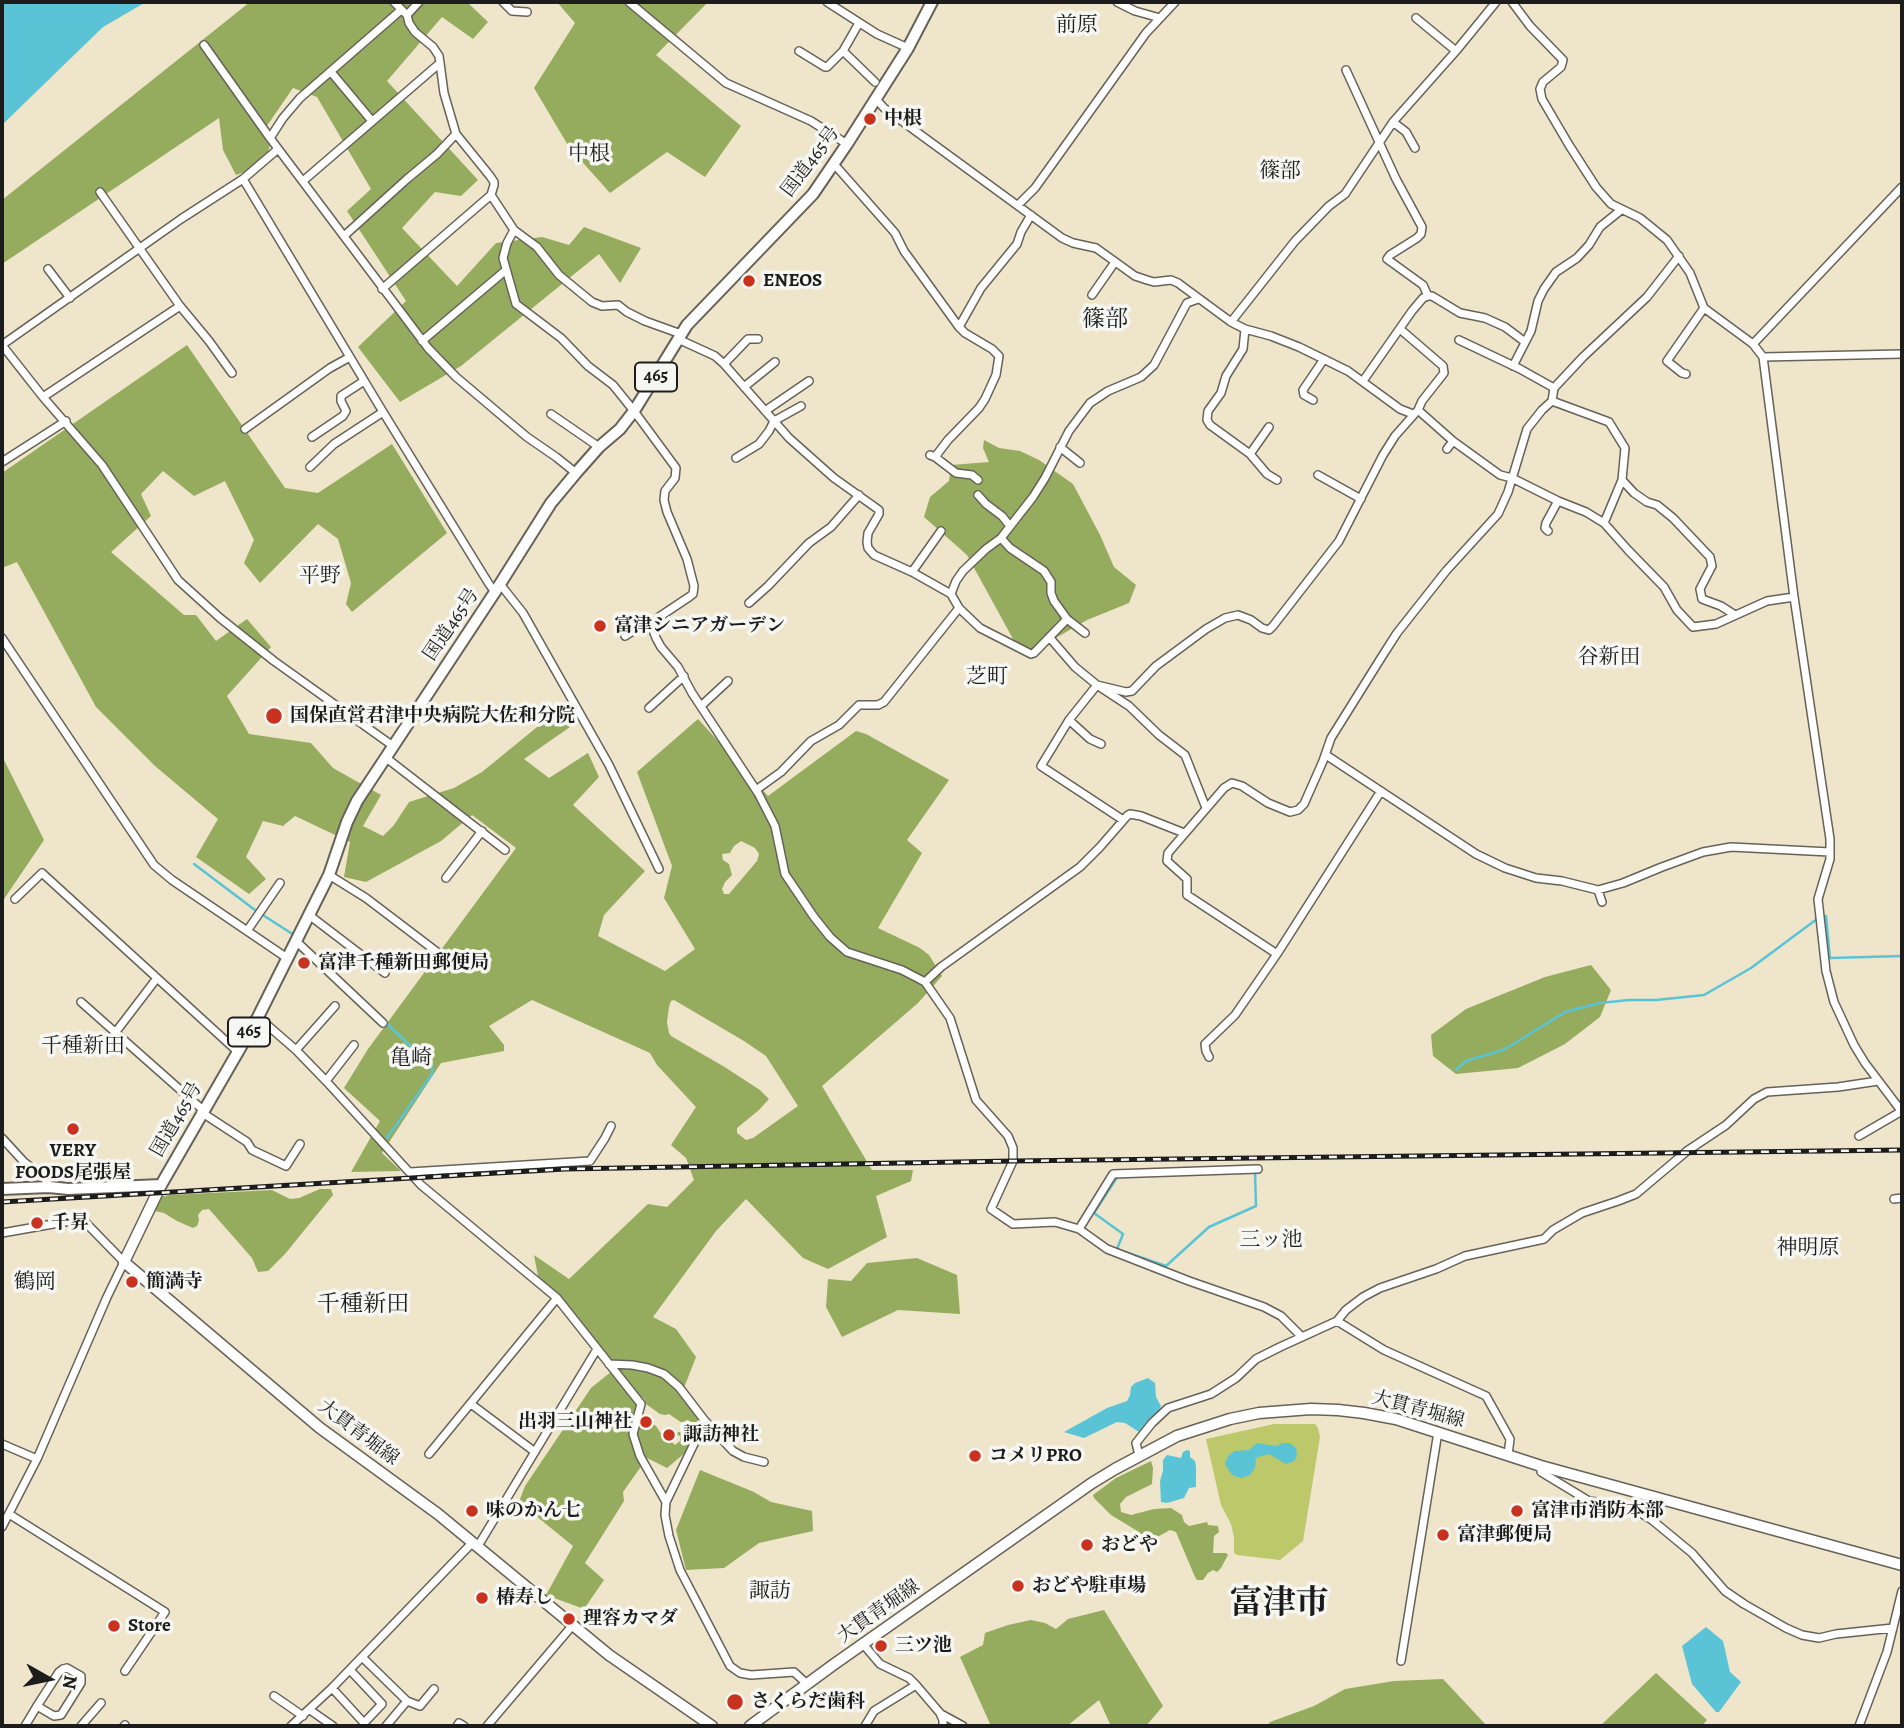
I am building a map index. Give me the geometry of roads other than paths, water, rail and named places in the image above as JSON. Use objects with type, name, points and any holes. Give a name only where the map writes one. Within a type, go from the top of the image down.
[{"type":"highway","name":"国道465号","points":[[2,1189],[161,1185],[258,1017],[330,875],[347,821],[385,757],[498,588],[551,503],[634,411],[679,336],[813,194],[908,48],[932,2]]},
{"type":"main road","points":[[124,1262],[161,1185]]},
{"type":"main road","name":"大貫青堀線","points":[[124,1262],[320,1428],[476,1544],[609,1655],[712,1726]]},
{"type":"main road","name":"大貫青堀線","points":[[750,1726],[1092,1483],[1139,1455],[1177,1436],[1230,1419],[1285,1410],[1363,1413],[1396,1419],[1541,1466],[1902,1565]]},
{"type":"street","points":[[382,289],[491,195],[494,182],[456,134],[444,93],[439,56],[433,47],[415,32],[404,12],[394,2]]},
{"type":"street","points":[[270,138],[300,98],[419,2]]},
{"type":"street","points":[[503,2],[512,11],[527,12]]},
{"type":"street","points":[[629,2],[726,83],[811,121],[847,144]]},
{"type":"street","points":[[827,2],[877,34],[908,48]]},
{"type":"street","points":[[1116,2],[1160,18]]},
{"type":"street","points":[[1018,205],[1035,188],[1146,33],[1175,2]]},
{"type":"street","points":[[1231,322],[1295,241],[1329,206],[1345,194],[1393,122],[1496,2]]},
{"type":"street","points":[[1513,2],[1530,26],[1563,60],[1561,67],[1543,82],[1540,89],[1542,99],[1596,187],[1611,204],[1640,218],[1667,240],[1690,273],[1704,308],[1753,344],[1763,357],[1830,852],[1818,900],[1825,971],[1834,1002],[1865,1063],[1902,1112],[1858,1136]]},
{"type":"street","points":[[1416,18],[1456,51]]},
{"type":"street","points":[[799,51],[827,67],[843,51],[859,23]]},
{"type":"street","points":[[204,45],[422,341],[456,377],[527,437],[576,473]]},
{"type":"street","points":[[843,51],[875,82]]},
{"type":"street","points":[[303,181],[440,63]]},
{"type":"street","points":[[1346,70],[1422,230],[1417,238],[1387,259],[1423,285],[1428,296]]},
{"type":"street","points":[[331,72],[372,121]]},
{"type":"street","points":[[876,99],[1062,238],[1096,248],[1135,276],[1154,282],[1171,280],[1231,322],[1324,359],[1363,381],[1400,409],[1416,412],[1500,475],[1586,512],[1604,523],[1664,587],[1677,610],[1693,627],[1716,624],[1767,601],[1794,597]]},
{"type":"street","points":[[1393,122],[1406,132],[1415,148]]},
{"type":"street","points":[[344,236],[456,134]]},
{"type":"street","points":[[278,149],[243,178],[2,345],[43,397],[103,465],[178,580],[274,662],[393,746]]},
{"type":"street","points":[[834,164],[895,233],[904,251],[959,327],[999,356],[996,375],[985,399],[933,456],[956,473],[972,475],[978,480]]},
{"type":"street","points":[[243,178],[489,584],[498,588],[523,613],[618,781],[659,869]]},
{"type":"street","points":[[1753,344],[1902,187]]},
{"type":"street","points":[[100,192],[180,306],[232,373]]},
{"type":"street","points":[[491,195],[514,230],[537,247],[559,275],[592,302],[602,306],[618,305],[715,356],[724,364],[789,438],[834,478],[879,510],[868,533],[868,548],[874,555],[951,594],[959,608],[980,628],[1031,654],[1067,619]]},
{"type":"street","points":[[1513,366],[1531,331],[1538,301],[1550,280],[1561,267],[1583,253],[1600,227],[1622,210]]},
{"type":"street","points":[[959,327],[981,288],[1017,244],[1031,215]]},
{"type":"street","points":[[514,230],[503,258],[516,304],[561,338],[588,366],[613,386],[676,468],[675,478],[665,491],[664,500],[687,559],[694,586],[692,594],[659,617],[654,626],[656,638],[684,676],[756,790],[775,826],[785,874],[830,937],[847,952],[902,970],[925,982],[950,1018],[976,1100],[1008,1136],[1013,1148],[1013,1161],[991,1209],[1013,1224],[1055,1222],[1079,1229],[1107,1249],[1264,1307],[1282,1316],[1301,1336]]},
{"type":"street","points":[[1277,954],[1187,895],[1187,879],[1167,861],[1168,853],[1224,788],[1232,783],[1290,812],[1298,810],[1304,804],[1331,738],[1381,657],[1446,571],[1504,504],[1527,429],[1552,401],[1555,381],[1647,298],[1679,256]]},
{"type":"street","points":[[1093,295],[1115,262]]},
{"type":"street","points":[[48,269],[69,298]]},
{"type":"street","points":[[422,341],[506,270]]},
{"type":"street","points":[[1363,381],[1423,298],[1428,296],[1460,313],[1485,318],[1505,327],[1525,342]]},
{"type":"street","points":[[951,594],[963,571],[1001,538],[1039,489],[1069,431],[1090,403],[1108,391],[1141,377],[1154,365],[1187,303],[1198,299]]},
{"type":"street","points":[[43,397],[180,306]]},
{"type":"street","points":[[1686,374],[1667,361],[1704,308]]},
{"type":"street","points":[[1245,329],[1243,349],[1206,416],[1210,425],[1251,454],[1267,474],[1277,480]]},
{"type":"street","points":[[1097,685],[1132,691],[1156,666],[1225,618],[1238,615],[1269,630],[1273,626],[1339,541],[1383,455],[1444,373],[1445,369],[1400,329]]},
{"type":"street","points":[[724,364],[748,340],[758,338]]},
{"type":"street","points":[[1459,340],[1513,366],[1555,381]]},
{"type":"street","points":[[1763,357],[1902,354]]},
{"type":"street","points":[[245,429],[330,368],[350,357]]},
{"type":"street","points":[[1313,400],[1304,395],[1303,390],[1324,359]]},
{"type":"street","points":[[744,387],[775,362]]},
{"type":"street","points":[[312,437],[343,416],[346,411],[341,396],[364,381]]},
{"type":"street","points":[[765,411],[810,381]]},
{"type":"street","points":[[1552,401],[1609,422],[1625,448],[1622,480],[1604,523]]},
{"type":"street","points":[[736,458],[759,444],[774,421],[801,406]]},
{"type":"street","points":[[310,467],[334,444],[383,412]]},
{"type":"street","points":[[551,414],[599,447]]},
{"type":"street","points":[[2,462],[66,421]]},
{"type":"street","points":[[1251,454],[1269,428]]},
{"type":"street","points":[[1447,449],[1453,441]]},
{"type":"street","points":[[1060,447],[1080,463]]},
{"type":"street","points":[[1318,475],[1361,499]]},
{"type":"street","points":[[1622,480],[1634,493],[1657,505],[1673,518],[1710,557],[1712,566],[1700,589],[1702,598],[1735,615]]},
{"type":"street","points":[[749,603],[809,543],[831,527],[859,495]]},
{"type":"street","points":[[978,495],[1010,526]]},
{"type":"street","points":[[1548,531],[1545,528],[1546,523],[1558,501]]},
{"type":"street","points":[[912,572],[941,531]]},
{"type":"street","points":[[1001,538],[1010,548],[1044,570],[1051,582],[1054,601],[1067,619],[1085,634]]},
{"type":"street","points":[[756,790],[780,772],[811,741],[839,726],[859,705],[878,705],[884,702],[959,608]]},
{"type":"street","points":[[625,636],[644,624],[654,626]]},
{"type":"street","points":[[2,638],[154,865],[288,958]]},
{"type":"street","points":[[1049,638],[1075,667],[1129,706],[1185,755],[1206,808]]},
{"type":"street","points":[[649,708],[684,676]]},
{"type":"street","points":[[701,706],[728,681]]},
{"type":"street","points":[[1097,685],[1069,720],[1041,766],[1123,820]]},
{"type":"street","points":[[1069,720],[1090,739],[1101,744]]},
{"type":"street","points":[[1326,754],[1476,854],[1505,868],[1536,878],[1598,890],[1703,852],[1731,847],[1830,852]]},
{"type":"street","points":[[385,757],[505,850]]},
{"type":"street","points":[[1209,1057],[1205,1044],[1235,1015],[1381,791]]},
{"type":"street","points":[[925,982],[941,967],[1080,867],[1130,814],[1184,833]]},
{"type":"street","points":[[446,878],[482,831]]},
{"type":"street","points":[[15,899],[42,873],[237,1052]]},
{"type":"street","points":[[330,875],[366,898],[437,953]]},
{"type":"street","points":[[247,931],[280,883]]},
{"type":"street","points":[[1598,890],[1602,902]]},
{"type":"street","points":[[309,915],[385,973]]},
{"type":"street","points":[[296,941],[383,1023]]},
{"type":"street","points":[[115,1033],[158,978]]},
{"type":"street","points":[[81,1002],[202,1111],[247,1142],[253,1150],[285,1166],[300,1144]]},
{"type":"street","points":[[296,1050],[335,1006]]},
{"type":"street","points":[[258,1017],[296,1050],[421,1185],[557,1298],[641,1404],[633,1434],[640,1456],[666,1502]]},
{"type":"street","points":[[326,1081],[354,1045]]},
{"type":"street","points":[[1139,1455],[1136,1443],[1168,1408],[1211,1394],[1236,1378],[1256,1359],[1337,1321],[1346,1310],[1380,1288],[1465,1256],[1544,1239],[1553,1230],[1583,1213],[1636,1194],[1687,1152],[1726,1125],[1754,1099],[1767,1092],[1878,1081]]},
{"type":"street","points":[[410,1172],[590,1161],[611,1126]]},
{"type":"street","points":[[2,1139],[44,1177],[49,1187]]},
{"type":"street","points":[[1079,1229],[1113,1174],[1258,1169]]},
{"type":"street","points":[[2,1233],[70,1221],[82,1222],[124,1262],[37,1459],[2,1527]]},
{"type":"street","points":[[429,1454],[557,1298]]},
{"type":"street","points":[[1337,1321],[1384,1350],[1486,1396],[1510,1439],[1508,1455]]},
{"type":"street","points":[[291,1726],[476,1544],[536,1452],[597,1349]]},
{"type":"street","points":[[609,1364],[632,1365],[664,1374],[679,1387],[724,1443],[738,1454],[764,1462]]},
{"type":"street","points":[[471,1404],[536,1452]]},
{"type":"street","points":[[705,1421],[666,1502],[665,1515],[669,1536],[680,1570],[730,1666],[740,1673],[751,1675],[794,1672],[807,1684]]},
{"type":"street","points":[[1401,1661],[1438,1432]]},
{"type":"street","points":[[2,1444],[37,1459]]},
{"type":"street","points":[[1541,1466],[1541,1472],[1589,1501],[1631,1507],[1652,1520],[1692,1553],[1725,1591],[1786,1628],[1819,1639],[1836,1634],[1893,1628]]},
{"type":"street","points":[[9,1514],[165,1612],[125,1671]]},
{"type":"street","points":[[1859,1726],[1880,1673],[1902,1591]]},
{"type":"street","points":[[488,1726],[572,1626]]},
{"type":"street","points":[[863,1644],[880,1664],[909,1678],[916,1685],[940,1713],[943,1726]]},
{"type":"street","points":[[362,1657],[407,1701],[420,1706],[434,1689]]},
{"type":"street","points":[[25,1726],[37,1706],[63,1669],[67,1668],[81,1676],[81,1683],[61,1715],[54,1716],[37,1706]]},
{"type":"street","points":[[332,1688],[364,1723],[382,1704],[350,1670]]},
{"type":"street","points":[[865,1726],[874,1711],[916,1685]]},
{"type":"street","points":[[274,1696],[303,1716]]},
{"type":"street","points":[[386,1726],[407,1701]]},
{"type":"street","points":[[81,1726],[101,1703]]},
{"type":"street","points":[[310,1710],[333,1726]]},
{"type":"street","points":[[940,1713],[963,1726]]},
{"type":"street","points":[[457,1726],[459,1723],[464,1726]]},
{"type":"water","points":[[2,2],[146,2],[103,27],[2,125]]},
{"type":"water","points":[[1148,1378],[1155,1383],[1156,1397],[1161,1406],[1139,1432],[1125,1423],[1117,1422],[1084,1438],[1064,1432],[1107,1408],[1127,1401],[1131,1387]]},
{"type":"water","points":[[1257,1443],[1276,1446],[1290,1443],[1296,1448],[1297,1456],[1294,1461],[1286,1464],[1269,1454],[1265,1455],[1256,1458],[1255,1468],[1250,1475],[1241,1478],[1232,1475],[1225,1462],[1229,1455],[1235,1451],[1249,1450]]},
{"type":"water","points":[[1187,1450],[1195,1461],[1196,1487],[1189,1488],[1184,1498],[1161,1502],[1163,1460],[1167,1455],[1181,1458]]},
{"type":"water","points":[[1706,1627],[1723,1641],[1730,1672],[1741,1682],[1719,1712],[1716,1712],[1692,1684],[1682,1646]]},
{"type":"waterway","points":[[194,864],[255,910],[294,935]]},
{"type":"waterway","points":[[1826,916],[1830,958],[1902,956]]},
{"type":"waterway","points":[[1456,1070],[1466,1061],[1503,1050],[1565,1012],[1600,1003],[1704,995],[1751,968],[1817,919]]},
{"type":"waterway","points":[[385,1022],[432,1066],[432,1074],[387,1138]]},
{"type":"waterway","points":[[1118,1176],[1094,1213],[1123,1234],[1117,1249],[1166,1266],[1209,1227],[1256,1206],[1255,1173]]},
{"type":"railway","points":[[2,1202],[565,1169],[1902,1150]]},
{"type":"place","name":"中根","points":[[870,119]]},
{"type":"place","name":"ENEOS","points":[[749,281]]},
{"type":"place","name":"富津シニアガーデン","points":[[600,626]]},
{"type":"place","name":"国保直営君津中央病院大佐和分院","points":[[274,716]]},
{"type":"place","name":"富津千種新田郵便局","points":[[304,963]]},
{"type":"place","name":"VERY FOODS尾張屋","points":[[73,1129]]},
{"type":"place","name":"千昇","points":[[37,1223]]},
{"type":"place","name":"簡満寺","points":[[132,1282]]},
{"type":"place","name":"出羽三山神社","points":[[646,1422]]},
{"type":"place","name":"諏訪神社","points":[[669,1435]]},
{"type":"place","name":"コメリPRO","points":[[975,1456]]},
{"type":"place","name":"味のかん七","points":[[472,1511]]},
{"type":"place","name":"富津市消防本部","points":[[1517,1511]]},
{"type":"place","name":"富津郵便局","points":[[1443,1535]]},
{"type":"place","name":"おどや","points":[[1087,1545]]},
{"type":"place","name":"おどや駐車場","points":[[1018,1586]]},
{"type":"place","name":"椿寿し","points":[[482,1598]]},
{"type":"place","name":"理容カマダ","points":[[569,1619]]},
{"type":"place","name":"Store","points":[[114,1626]]},
{"type":"place","name":"三ツ池","points":[[881,1646]]},
{"type":"place","name":"さくらだ歯科","points":[[735,1702]]},
{"type":"district","name":"前原","points":[[1077,26]]},
{"type":"district","name":"中根","points":[[589,155]]},
{"type":"district","name":"篠部","points":[[1280,172]]},
{"type":"district","name":"篠部","points":[[1105,320]]},
{"type":"district","name":"平野","points":[[320,577]]},
{"type":"district","name":"谷新田","points":[[1609,658]]},
{"type":"district","name":"芝町","points":[[987,678]]},
{"type":"district","name":"千種新田","points":[[83,1047]]},
{"type":"district","name":"亀崎","points":[[411,1059]]},
{"type":"district","name":"三ッ池","points":[[1271,1241]]},
{"type":"district","name":"神明原","points":[[1808,1249]]},
{"type":"district","name":"鶴岡","points":[[35,1283]]},
{"type":"district","name":"千種新田","points":[[363,1305]]},
{"type":"district","name":"諏訪","points":[[770,1592]]},
{"type":"district","name":"富津市","points":[[1279,1605]]}]
